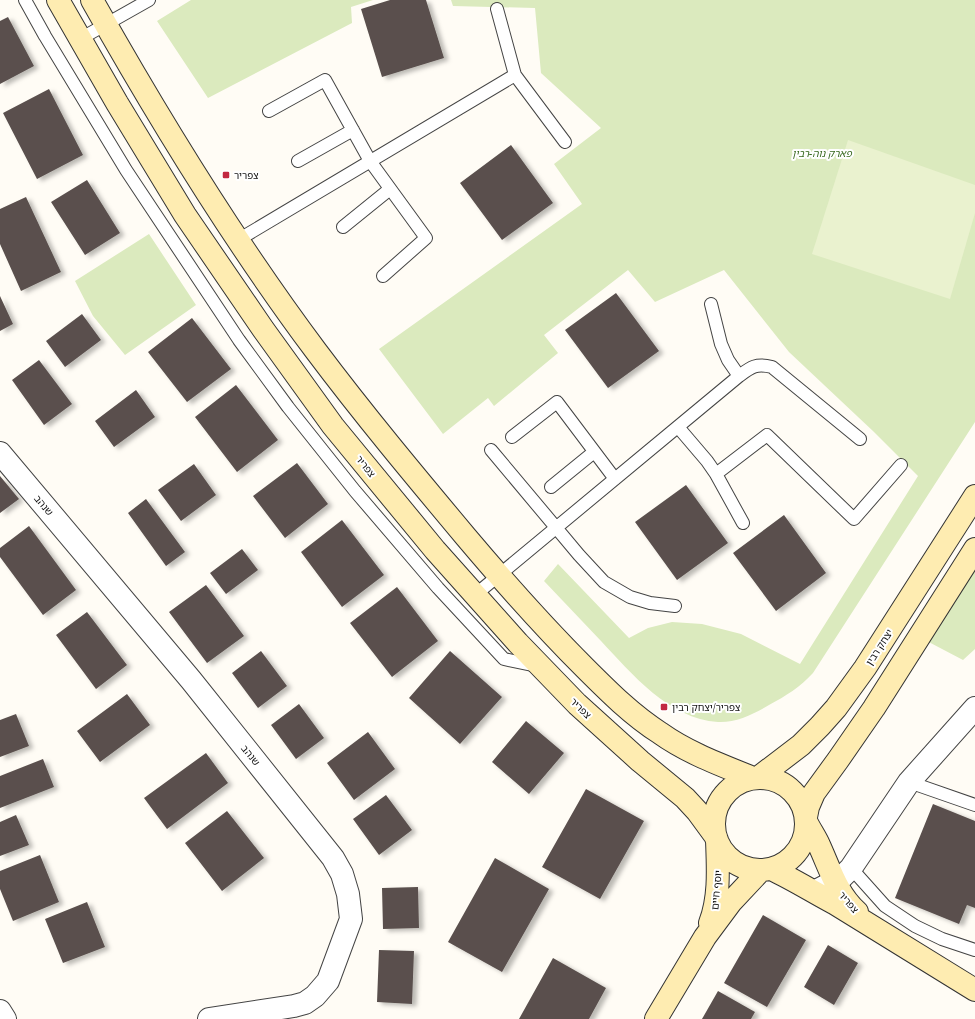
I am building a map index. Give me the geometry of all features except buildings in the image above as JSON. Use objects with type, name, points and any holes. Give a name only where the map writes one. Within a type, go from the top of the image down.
[{"type":"street","name":"צפריר","points":[[58,0],[135,135],[185,215],[263,330],[328,420],[434,550],[541,667],[577,704],[640,761],[685,798],[697,811],[716,839]]},
{"type":"street","points":[[92,0],[184,158],[238,240],[307,339],[359,407],[415,476],[499,575],[564,647],[636,716],[679,746],[701,757],[756,778]]},
{"type":"street","name":"שנהב","points":[[0,453],[191,680],[333,858],[342,874],[348,894],[352,919],[328,981],[315,996],[305,1003],[294,1006],[209,1019]]},
{"type":"street","name":"יצחק רבין","points":[[756,778],[800,745],[836,708],[865,668],[975,496]]},
{"type":"street","points":[[807,820],[802,804],[793,791],[780,781],[770,778],[756,778],[739,782],[729,789],[721,798],[714,820],[716,839],[725,854],[736,864],[746,868],[766,870],[777,868],[796,854],[806,835],[808,807],[814,793],[874,708],[975,549]]},
{"type":"street","points":[[811,892],[841,878],[851,868],[909,782],[975,708]]},
{"type":"street","name":"צפריר","points":[[807,820],[839,891],[854,909],[879,931]]},
{"type":"street","name":"יוסף חיים","points":[[705,937],[714,913],[717,892],[718,870],[716,839]]},
{"type":"street","name":"צפריר","points":[[766,870],[793,879],[811,892],[834,904],[975,990]]},
{"type":"street","name":"יוסף חיים","points":[[656,1019],[705,937],[731,902],[766,870]]},
{"type":"street","points":[[0,1011],[5,1019]]},
{"type":"lane","points":[[25,0],[126,170],[239,340],[288,407],[355,491],[438,588],[504,659],[541,667]]},
{"type":"lane","points":[[80,39],[149,0]]},
{"type":"lane","points":[[497,9],[515,75],[566,142]]},
{"type":"lane","points":[[238,240],[515,75]]},
{"type":"lane","points":[[269,111],[325,80],[370,161],[426,238],[384,276]]},
{"type":"lane","points":[[298,161],[353,130]]},
{"type":"lane","points":[[343,227],[390,189]]},
{"type":"lane","points":[[711,304],[721,344],[728,360],[739,376]]},
{"type":"lane","points":[[475,595],[752,366],[762,364],[772,367],[860,439]]},
{"type":"lane","points":[[512,437],[557,402],[615,479]]},
{"type":"lane","points":[[678,426],[716,474],[743,523]]},
{"type":"lane","points":[[716,474],[767,435],[854,519],[901,465]]},
{"type":"lane","points":[[491,450],[556,528],[604,582],[630,597],[650,603],[675,606]]},
{"type":"lane","points":[[551,487],[594,452]]},
{"type":"lane","points":[[909,782],[975,805]]},
{"type":"lane","points":[[851,868],[885,906],[915,926],[942,940],[975,950]]},
{"type":"green space","points":[[191,0],[373,0],[351,7],[352,23],[208,98],[157,21]]},
{"type":"green space","name":"פארק נוה-רבין","points":[[451,0],[975,0],[975,422],[813,673],[787,695],[751,715],[731,721],[718,722],[700,719],[683,713],[667,703],[638,680],[544,581],[558,564],[629,638],[648,628],[672,622],[702,624],[741,634],[800,664],[918,476],[874,432],[789,352],[724,270],[655,302],[628,270],[544,335],[558,353],[494,406],[488,398],[443,434],[379,349],[582,204],[554,164],[601,128],[541,73],[535,8],[453,6]]},
{"type":"green space","points":[[848,140],[975,185],[975,213],[950,299],[812,254]]},
{"type":"green space","points":[[149,234],[196,305],[125,355],[93,316],[75,281]]},
{"type":"green space","points":[[975,561],[975,649],[963,660],[923,639]]},
{"type":"place","name":"צפריר","points":[[226,175]]},
{"type":"place","name":"צפריר/יצחק רבין","points":[[664,707]]}]
